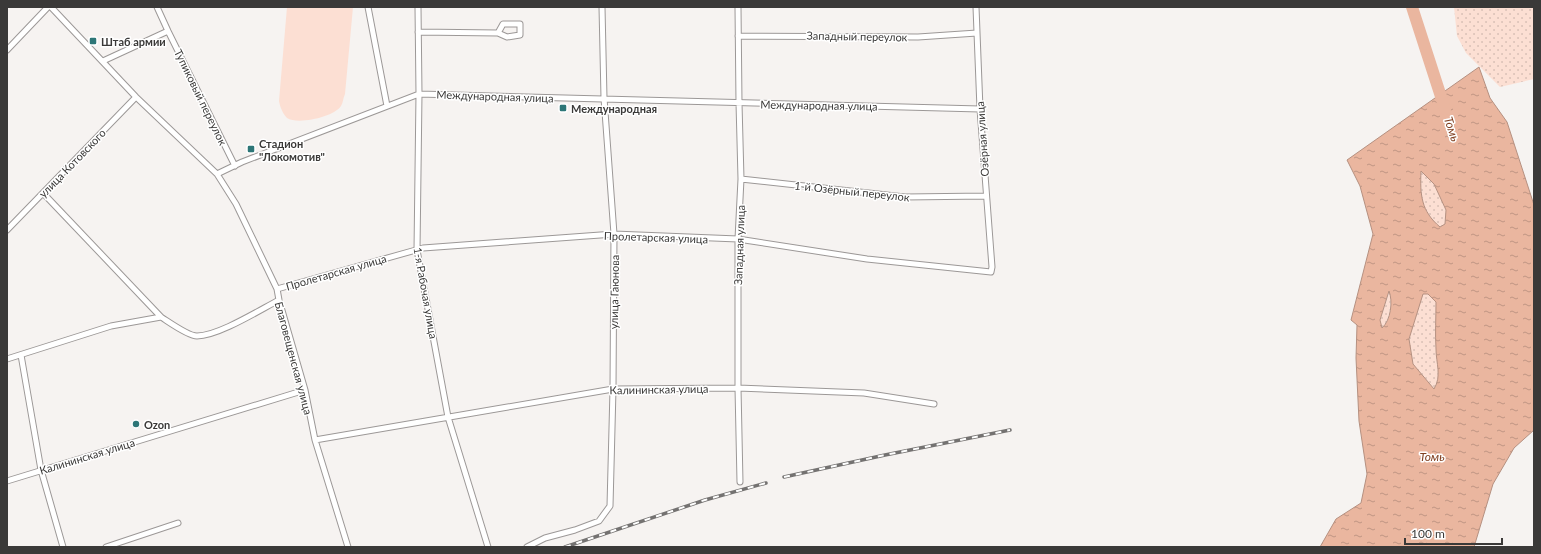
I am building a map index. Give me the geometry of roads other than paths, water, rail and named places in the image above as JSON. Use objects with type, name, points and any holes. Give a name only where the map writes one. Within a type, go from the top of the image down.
[{"type":"street","points":[[7,50],[48,7]]},
{"type":"street","name":"Благовещенская улица","points":[[51,7],[136,97],[217,174],[236,204],[277,289],[305,390],[315,440],[348,547]]},
{"type":"street","name":"Тупиковый переулок","points":[[158,7],[168,31],[235,166]]},
{"type":"street","points":[[368,7],[387,106]]},
{"type":"street","name":"1-я Рабочая улица","points":[[418,7],[419,94],[417,250],[448,417],[488,547]]},
{"type":"street","name":"улица Гаюнова","points":[[527,547],[545,538],[575,530],[600,520],[610,506],[613,389],[614,234],[604,98],[602,7]]},
{"type":"street","name":"Западная улица","points":[[738,7],[741,180],[738,239],[738,388],[740,482]]},
{"type":"street","name":"Озёрная улица","points":[[976,7],[980,109],[992,267],[991,272]]},
{"type":"street","points":[[102,61],[168,31]]},
{"type":"street","points":[[418,32],[498,33]]},
{"type":"street","name":"Западный переулок","points":[[738,36],[918,37],[977,33]]},
{"type":"street","name":"Международная улица","points":[[217,174],[419,94],[980,109]]},
{"type":"street","name":"улица Котовского","points":[[7,230],[136,97]]},
{"type":"street","name":"1-й Озёрный переулок","points":[[741,180],[899,197],[986,196]]},
{"type":"street","name":"Пролетарская улица","points":[[43,193],[161,317],[180,329],[196,336],[221,330],[279,300]]},
{"type":"street","name":"Пролетарская улица","points":[[277,289],[423,248],[614,234],[738,239],[867,259],[991,272]]},
{"type":"street","points":[[7,359],[111,326],[161,317]]},
{"type":"street","points":[[21,355],[41,470],[63,547]]},
{"type":"street","name":"Калининская улица","points":[[315,440],[613,389],[738,388],[864,393],[934,404]]},
{"type":"street","name":"Калининская улица","points":[[7,481],[305,390]]},
{"type":"street","points":[[106,547],[178,523]]},
{"type":"water","name":"Томь","points":[[1479,67],[1490,98],[1507,122],[1534,205],[1534,430],[1514,448],[1493,484],[1474,547],[1320,547],[1336,519],[1361,503],[1367,474],[1359,421],[1356,358],[1357,325],[1351,320],[1373,234],[1360,186],[1347,160]],"holes":[[[1421,171],[1434,184],[1446,210],[1445,224],[1440,227],[1425,209],[1421,188]],[[1389,291],[1391,300],[1390,310],[1385,325],[1382,328],[1380,320]],[[1423,294],[1428,294],[1436,302],[1436,354],[1438,379],[1434,389],[1413,364],[1409,339]]]},
{"type":"waterway","name":"Томь","points":[[1412,7],[1445,109]]},
{"type":"railway","points":[[784,477],[1010,430]]},
{"type":"railway","points":[[565,547],[705,500],[766,483]]},
{"type":"place","name":"Штаб армии","points":[[93,41]]},
{"type":"place","name":"Международная","points":[[563,108]]},
{"type":"place","name":"Стадион \"Локомотив\"","points":[[251,149]]},
{"type":"place","name":"Ozon","points":[[136,424]]}]
